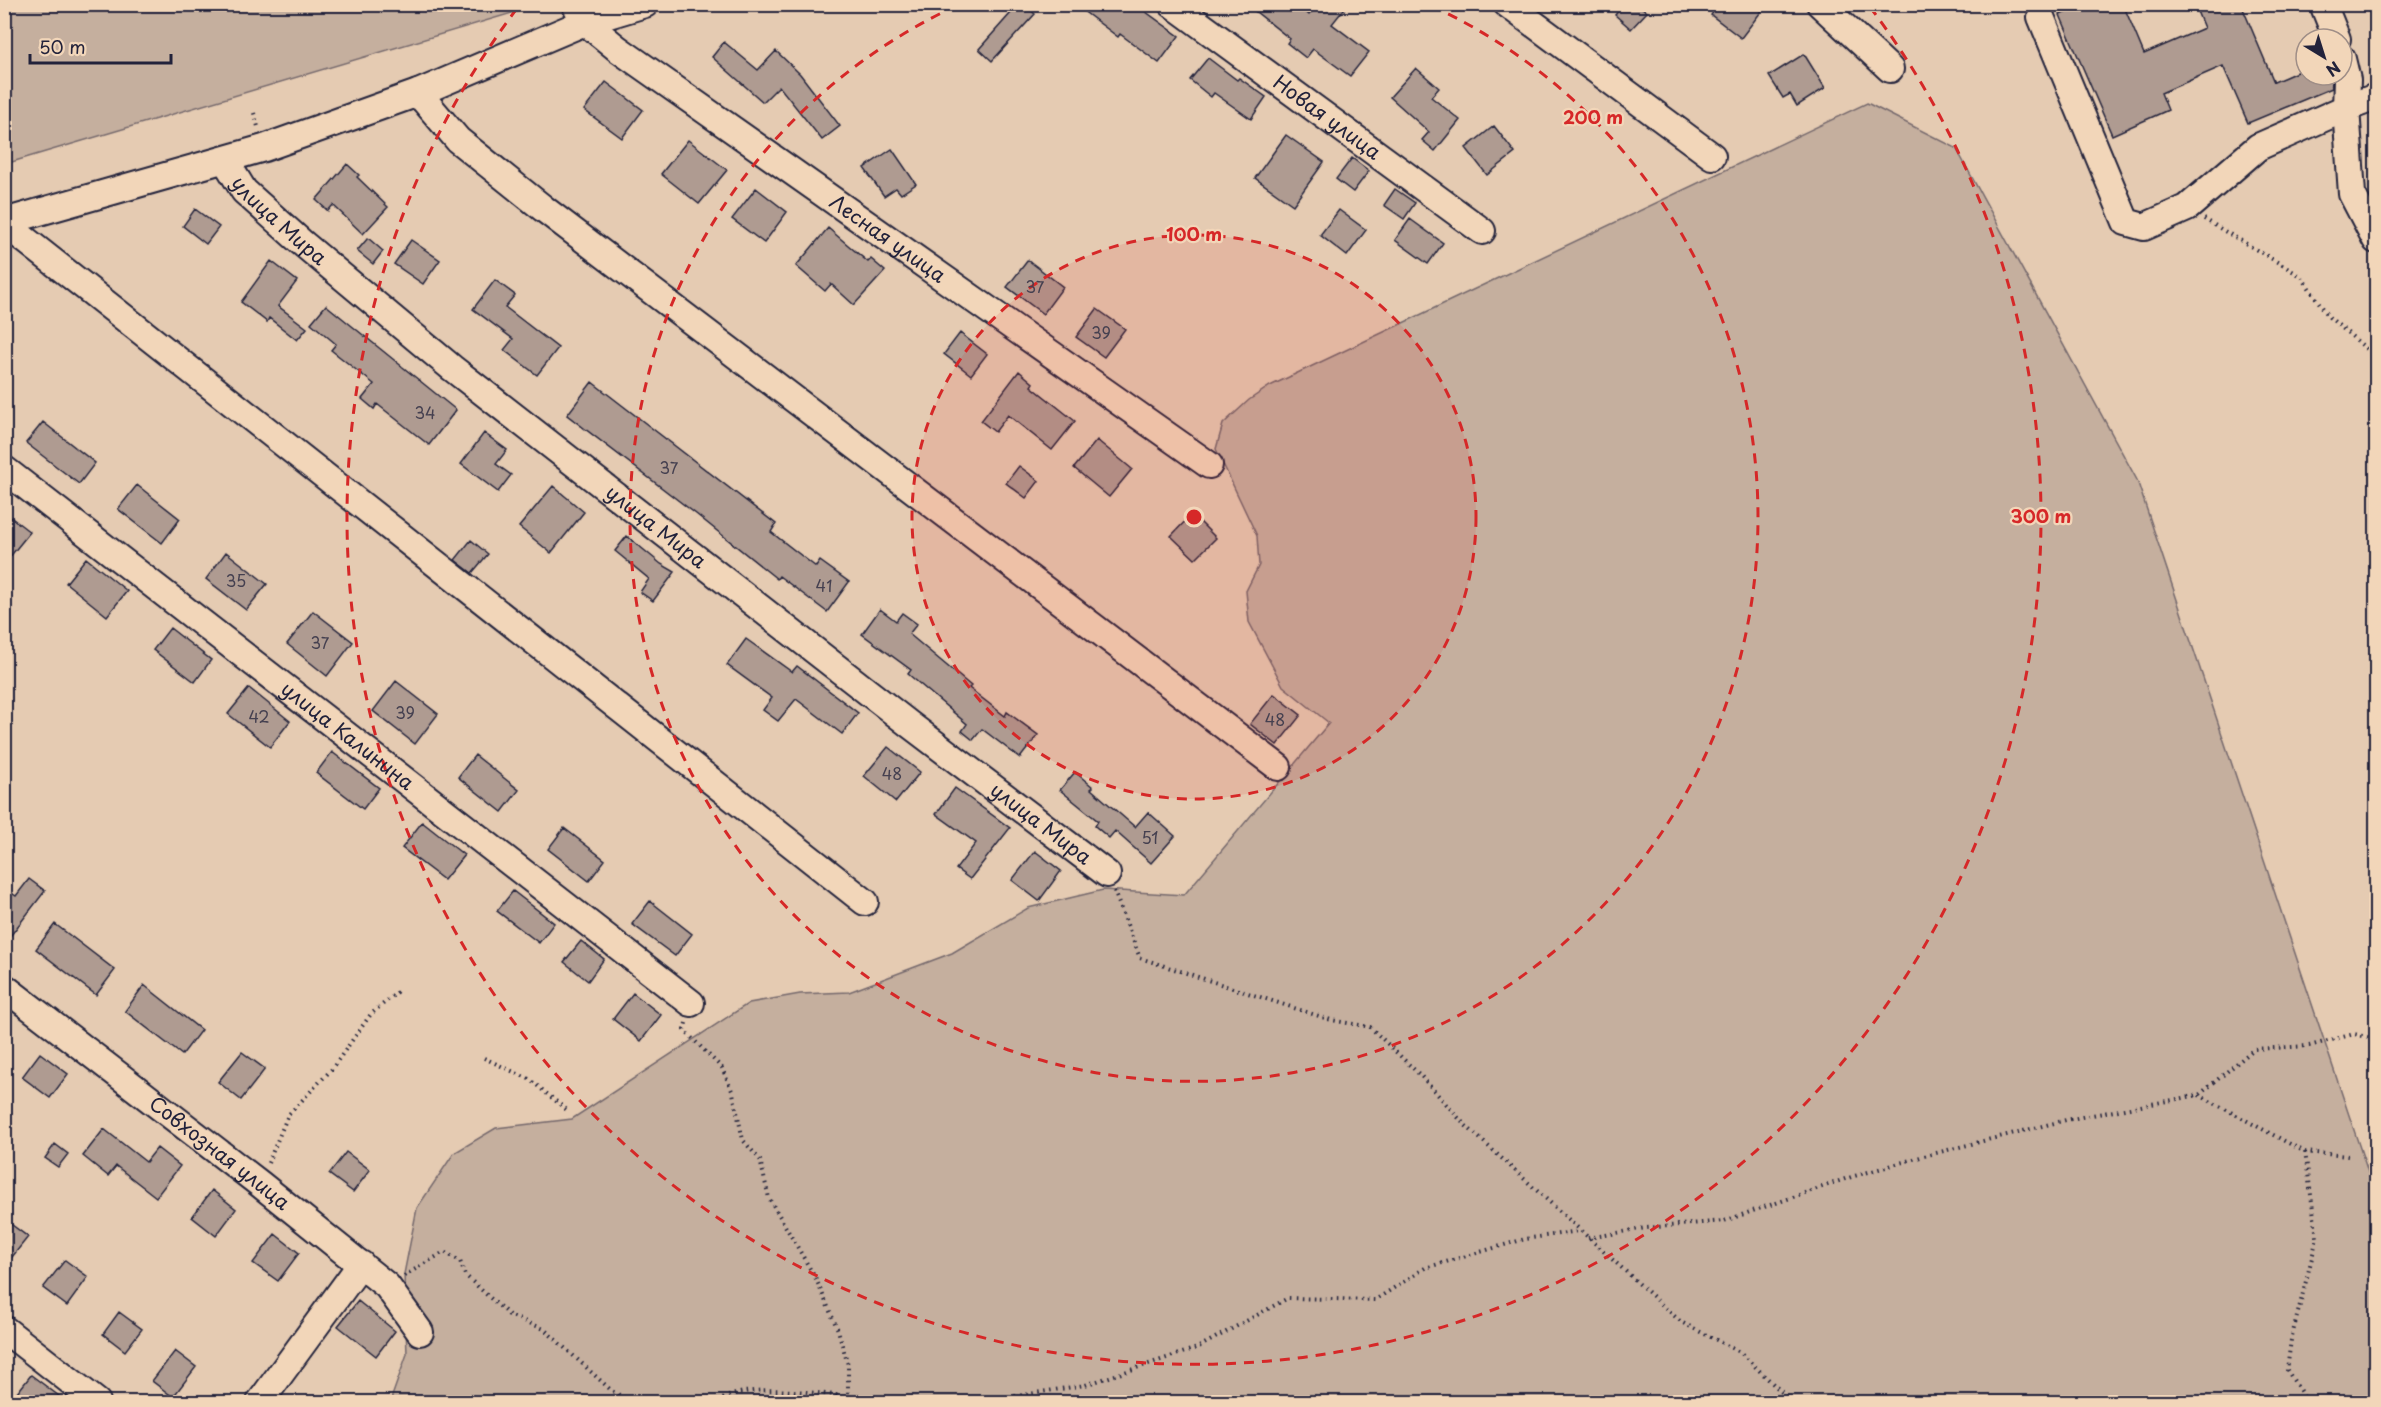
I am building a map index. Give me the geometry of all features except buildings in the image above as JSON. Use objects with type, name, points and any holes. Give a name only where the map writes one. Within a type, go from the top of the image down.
[{"type":"street","points":[[4,223],[225,160],[418,93],[580,13],[645,4]]},
{"type":"street","name":"Новая улица","points":[[1172,4],[1482,231]]},
{"type":"street","points":[[1508,4],[1712,156]]},
{"type":"street","points":[[1820,4],[1890,69]]},
{"type":"street","points":[[2323,4],[2332,27]]},
{"type":"street","name":"Лесная улица","points":[[580,13],[618,49],[1209,465]]},
{"type":"street","points":[[2041,17],[2126,222],[2144,227],[2187,208],[2258,147],[2376,96]]},
{"type":"street","points":[[2347,87],[2352,194],[2376,240]]},
{"type":"street","points":[[418,93],[458,140],[544,210],[1278,767]]},
{"type":"street","name":"улица Мира","points":[[225,160],[244,191],[301,242],[452,368],[909,724],[1107,874]]},
{"type":"street","points":[[4,223],[865,902]]},
{"type":"street","name":"улица Калинина","points":[[4,469],[691,1003]]},
{"type":"street","name":"Совхозная улица","points":[[4,987],[361,1264],[387,1286],[420,1332]]},
{"type":"street","points":[[260,1402],[361,1264]]},
{"type":"street","points":[[4,1329],[97,1402]]},
{"type":"path","points":[[2187,208],[2301,276],[2329,317],[2376,357]]},
{"type":"path","points":[[1107,874],[1140,958],[1331,1020],[1370,1027],[1421,1076],[1464,1124],[1681,1322],[1740,1352],[1792,1402]]},
{"type":"path","points":[[260,1184],[288,1115],[331,1070],[371,1014],[400,990]]},
{"type":"path","points":[[691,1003],[684,1030],[722,1068],[733,1093],[743,1140],[760,1160],[769,1198],[816,1279],[838,1330],[848,1365],[848,1402]]},
{"type":"path","points":[[1588,1238],[1646,1228],[1724,1221],[1851,1177],[1924,1156],[2066,1120],[2199,1095],[2254,1049],[2309,1046],[2354,1034],[2376,1039]]},
{"type":"path","points":[[484,1058],[529,1079],[568,1111]]},
{"type":"path","points":[[2199,1095],[2305,1152],[2348,1156]]},
{"type":"path","points":[[2305,1152],[2317,1238],[2291,1340],[2287,1370],[2307,1402]]},
{"type":"path","points":[[979,1402],[1085,1385],[1197,1348],[1288,1298],[1375,1300],[1425,1268],[1525,1239],[1579,1231]]},
{"type":"path","points":[[387,1286],[444,1252],[459,1261],[465,1275],[509,1315],[544,1329],[612,1391],[632,1402]]},
{"type":"path","points":[[718,1402],[724,1397],[772,1390],[836,1395],[842,1402]]},
{"type":"path","points":[[879,1402],[886,1402]]},
{"type":"shaded area","points":[[5,4],[539,4],[539,5],[5,164]]},
{"type":"shaded area","points":[[1867,103],[1956,148],[2137,480],[2376,1196],[2376,1402],[390,1402],[407,1354],[404,1274],[417,1208],[454,1153],[496,1128],[572,1119],[749,1003],[800,994],[849,992],[952,953],[1028,908],[1103,890],[1184,895],[1329,723],[1283,686],[1249,622],[1246,591],[1259,565],[1257,536],[1216,449],[1223,424],[1249,400],[1270,386]]}]
